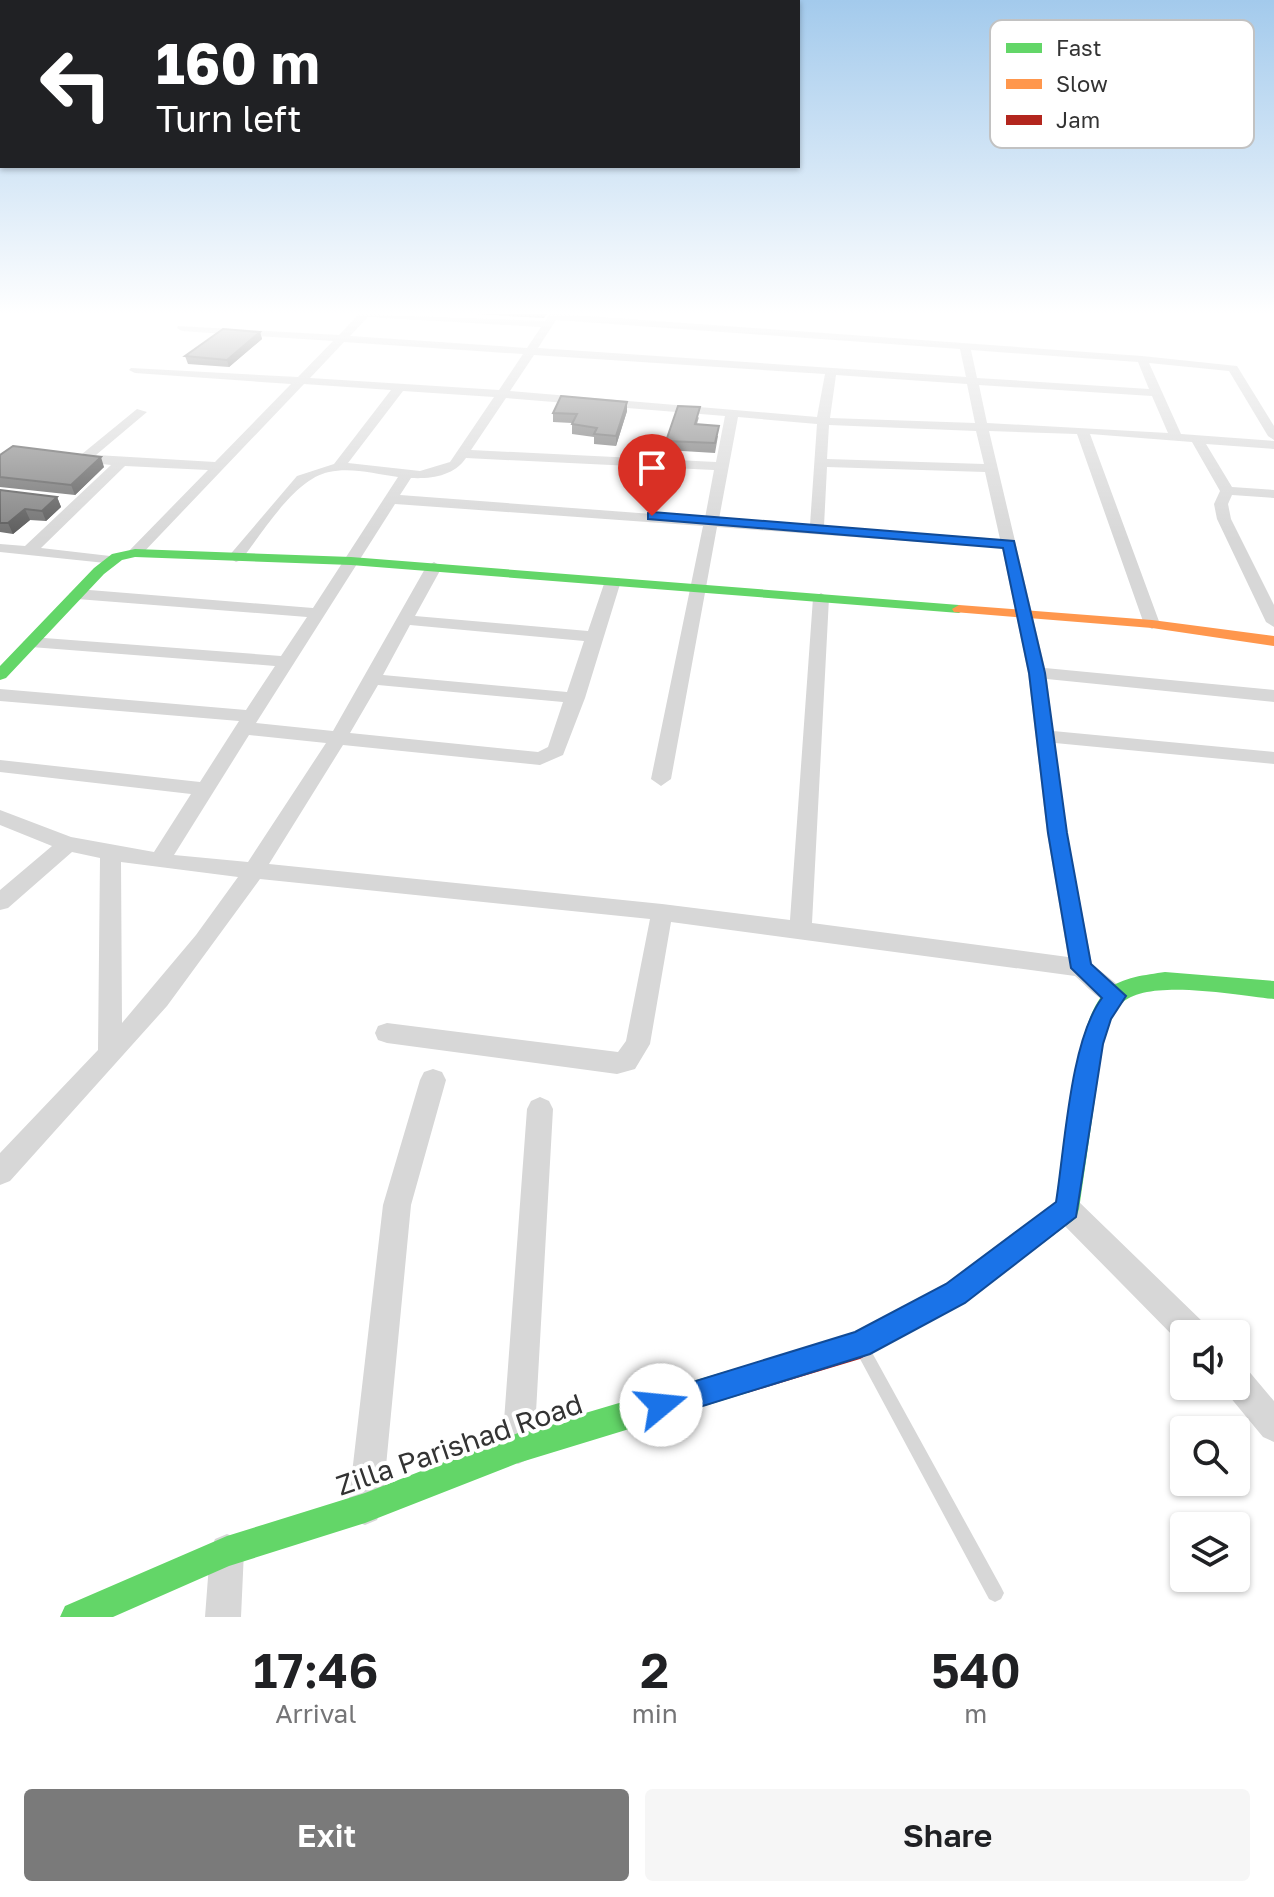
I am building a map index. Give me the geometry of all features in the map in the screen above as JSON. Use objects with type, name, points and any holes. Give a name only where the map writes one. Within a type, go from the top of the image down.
[{"type":"street","points":[[135,553],[291,389]]},
{"type":"street","points":[[338,467],[398,389]]},
{"type":"street","points":[[425,389],[823,421],[1082,430],[1274,445]]},
{"type":"street","points":[[236,557],[304,477],[338,467],[407,473],[447,470],[463,454],[508,389]]},
{"type":"street","points":[[817,529],[823,421],[828,389]]},
{"type":"street","points":[[974,389],[1037,673],[1081,968]]},
{"type":"street","points":[[1110,389],[1157,393]]},
{"type":"street","points":[[1155,389],[1177,439]]},
{"type":"street","points":[[1246,389],[1274,436]]},
{"type":"street","points":[[85,458],[141,412]]},
{"type":"street","points":[[661,779],[732,414]]},
{"type":"street","points":[[1082,430],[1152,624]]},
{"type":"street","points":[[1198,441],[1227,491]]},
{"type":"street","points":[[54,454],[122,462],[220,466]]},
{"type":"street","points":[[463,454],[720,466]]},
{"type":"street","points":[[29,551],[122,462]]},
{"type":"street","points":[[822,463],[992,468]]},
{"type":"street","points":[[159,861],[407,473]]},
{"type":"street","points":[[1227,491],[1274,494]]},
{"type":"street","points":[[1227,491],[1221,504],[1224,519],[1274,622]]},
{"type":"street","points":[[390,499],[1009,544]]},
{"type":"street","points":[[63,500],[79,502]]},
{"type":"street","points":[[0,548],[110,561],[135,553],[434,567],[1152,624],[1274,641]]},
{"type":"street","points":[[0,675],[110,561]]},
{"type":"street","points":[[0,1172],[177,980],[256,872],[434,567]]},
{"type":"street","points":[[0,695],[248,722],[336,738],[540,759],[556,751],[613,581]]},
{"type":"street","points":[[77,594],[317,613]]},
{"type":"street","points":[[800,930],[821,598]]},
{"type":"street","points":[[405,620],[595,637]]},
{"type":"street","points":[[31,642],[286,662]]},
{"type":"street","points":[[1037,673],[1274,696]]},
{"type":"street","points":[[371,679],[576,698]]},
{"type":"street","points":[[1044,736],[1274,758]]},
{"type":"street","points":[[0,766],[205,789]]},
{"type":"street","points":[[0,817],[68,844],[159,861],[662,912],[1081,968],[1115,996]]},
{"type":"street","points":[[0,902],[68,844]]},
{"type":"street","points":[[110,1054],[111,851]]},
{"type":"street","points":[[387,1033],[617,1063],[626,1061],[638,1044],[662,912]]},
{"type":"street","points":[[1179,1320],[1067,1209],[1092,1044],[1101,1016],[1115,996],[1137,985],[1165,981],[1274,990]]},
{"type":"street","points":[[365,1508],[397,1205],[433,1080]]},
{"type":"street","points":[[518,1448],[540,1109]]},
{"type":"street","name":"Zilla Parishad Road","points":[[76,1617],[227,1551],[365,1508],[518,1448],[860,1345],[955,1294],[1067,1209]]},
{"type":"street","points":[[1250,1397],[1274,1426]]},
{"type":"street","points":[[223,1617],[227,1551]]},
{"type":"lane","points":[[860,1345],[995,1593]]},
{"type":"building","points":[[561,396],[627,402],[616,436],[594,434],[597,428],[572,424],[577,414],[553,413]]},
{"type":"building","points":[[678,406],[700,407],[695,424],[719,426],[715,443],[666,441]]},
{"type":"building","points":[[13,446],[101,457],[71,485],[0,477],[0,455]]},
{"type":"building","points":[[0,490],[57,497],[42,511],[25,509],[8,523],[0,523]]},
{"type":"traffic: fast","points":[[0,675],[99,571],[117,557],[135,553],[351,561],[959,609]]},
{"type":"traffic: fast","points":[[955,1294],[1067,1209],[1092,1044],[1101,1016],[1115,996],[1137,985],[1165,981],[1274,990]]},
{"type":"traffic: fast","points":[[76,1617],[227,1551],[365,1508],[518,1448],[747,1379]]},
{"type":"traffic: slow","points":[[959,609],[1152,624],[1274,641]]},
{"type":"traffic: jam","points":[[747,1379],[860,1345],[955,1294]]},
{"type":"route","points":[[652,516],[1009,544],[1037,673],[1057,833],[1081,968],[1115,996],[1101,1016],[1092,1044],[1067,1209],[955,1294],[860,1345],[661,1405]]}]
